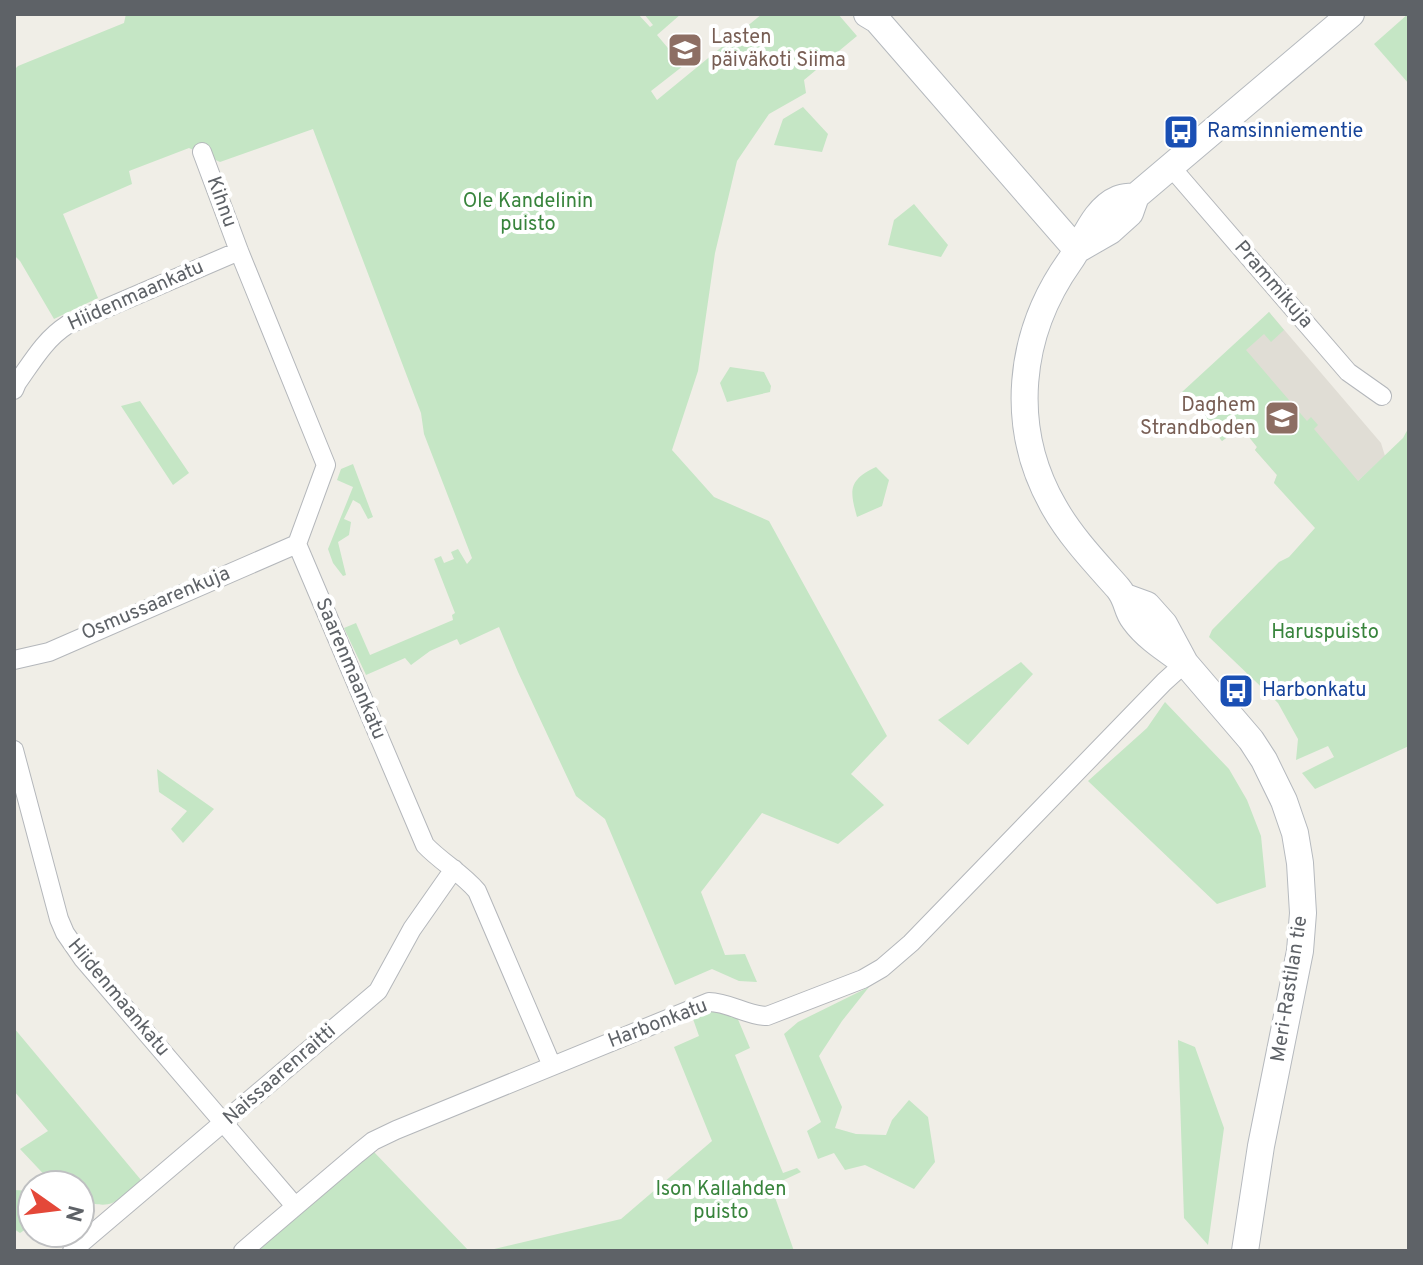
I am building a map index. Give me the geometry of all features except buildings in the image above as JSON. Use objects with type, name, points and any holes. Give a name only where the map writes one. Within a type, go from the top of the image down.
[{"type":"street","name":"Meri-Rastilan tie","points":[[1245,1251],[1261,1146],[1300,951],[1303,913],[1295,833],[1284,801],[1251,740],[1185,663],[1164,624],[1147,605],[1125,597],[1082,547],[1055,509],[1034,462],[1026,430],[1025,377],[1038,320],[1049,294],[1077,250],[1110,231],[1130,213],[1136,196],[1351,14]]},
{"type":"street","points":[[873,16],[1077,250]]},
{"type":"street","name":"Kihnu","points":[[202,152],[239,251]]},
{"type":"street","name":"Prammikuja","points":[[1171,167],[1348,372],[1382,396]]},
{"type":"street","points":[[239,251],[326,465],[297,544]]},
{"type":"street","name":"Hiidenmaankatu","points":[[14,390],[45,344],[67,325],[239,251]]},
{"type":"street","name":"Osmussaarenkuja","points":[[14,660],[49,652],[297,544]]},
{"type":"street","name":"Saarenmaankatu","points":[[297,544],[425,845],[477,891],[552,1066]]},
{"type":"street","name":"Harbonkatu","points":[[243,1251],[373,1141],[396,1130],[709,1002],[767,1016],[863,979],[882,968],[911,943],[1185,663]]},
{"type":"street","name":"Hiidenmaankatu","points":[[14,750],[65,933],[83,959],[295,1206]]},
{"type":"street","name":"Naissaarenraitti","points":[[72,1251],[378,991],[412,929],[454,869]]},
{"type":"shaded area","name":"Daghem Strandboden","points":[[1269,312],[1381,443],[1385,456],[1358,481],[1274,483],[1277,475],[1255,450],[1257,447],[1241,427],[1222,441],[1190,401]]},
{"type":"green space","name":"Ole Kandelinin puisto","points":[[126,14],[638,14],[650,27],[653,25],[644,14],[681,14],[657,35],[683,66],[651,91],[657,100],[762,14],[838,14],[857,36],[804,80],[806,93],[769,114],[737,161],[715,253],[698,371],[672,450],[714,497],[769,521],[887,736],[851,774],[884,805],[838,844],[762,813],[701,892],[725,955],[745,954],[757,982],[739,981],[712,969],[675,985],[605,819],[576,796],[499,627],[460,645],[457,639],[430,651],[411,665],[405,658],[366,675],[344,628],[356,623],[370,655],[453,620],[455,613],[434,559],[441,556],[444,563],[454,559],[451,552],[458,549],[467,564],[472,558],[424,434],[421,413],[313,129],[220,162],[189,148],[129,171],[132,184],[63,214],[98,298],[54,319],[14,255],[14,70],[124,23]]},
{"type":"green space","points":[[1409,14],[1409,84],[1374,44]]},
{"type":"green space","points":[[803,107],[828,134],[822,152],[774,145],[783,119]]},
{"type":"green space","points":[[914,204],[948,245],[941,257],[888,245],[894,220]]},
{"type":"green space","name":"Haruspuisto","points":[[1269,312],[1284,330],[1271,342],[1264,334],[1246,350],[1307,421],[1311,417],[1318,425],[1314,429],[1358,481],[1403,438],[1409,427],[1409,746],[1315,789],[1302,773],[1334,757],[1328,746],[1296,760],[1298,739],[1278,703],[1209,637],[1212,630],[1315,528],[1274,483],[1277,475],[1255,450],[1257,447],[1241,427],[1222,441],[1182,392]]},
{"type":"green space","points":[[730,367],[764,372],[771,386],[770,392],[727,402],[720,383]]},
{"type":"green space","points":[[140,401],[189,473],[173,485],[121,406]]},
{"type":"green space","points":[[353,464],[373,517],[368,519],[360,504],[353,500],[344,519],[351,522],[349,535],[338,542],[346,575],[343,576],[333,563],[328,549],[353,487],[337,480],[341,469]]},
{"type":"green space","points":[[876,467],[889,480],[882,506],[857,517],[853,486],[861,476]]},
{"type":"green space","points":[[1021,662],[1033,674],[968,745],[938,720]]},
{"type":"green space","points":[[1165,702],[1229,769],[1247,800],[1261,836],[1266,887],[1217,904],[1088,781],[1147,728]]},
{"type":"green space","points":[[157,769],[214,809],[183,843],[171,829],[187,811],[159,792]]},
{"type":"green space","points":[[869,987],[819,1056],[842,1107],[835,1128],[856,1134],[886,1135],[892,1120],[909,1100],[928,1117],[935,1162],[914,1189],[865,1165],[845,1170],[834,1153],[818,1159],[807,1131],[821,1122],[784,1034],[798,1022]]},
{"type":"green space","name":"Ison Kallahden puisto","points":[[713,1011],[737,1017],[750,1048],[735,1055],[783,1173],[797,1168],[801,1172],[771,1186],[794,1251],[486,1251],[621,1219],[712,1141],[674,1047],[699,1036],[693,1019]]},
{"type":"green space","points":[[14,1028],[141,1180],[114,1202],[100,1205],[96,1204],[96,1169],[39,1169],[20,1149],[48,1131],[14,1091]]},
{"type":"green space","points":[[1178,1040],[1195,1047],[1224,1128],[1208,1245],[1184,1218]]},
{"type":"green space","points":[[374,1152],[469,1251],[257,1251]]},
{"type":"green space","points":[[14,1190],[16,1230],[14,1229]]},
{"type":"place","name":"Lasten päiväkoti Siima","points":[[685,50]]},
{"type":"place","name":"Ramsinniementie","points":[[1181,132]]},
{"type":"place","name":"Daghem Strandboden","points":[[1282,418]]},
{"type":"place","name":"Harbonkatu","points":[[1236,691]]}]
